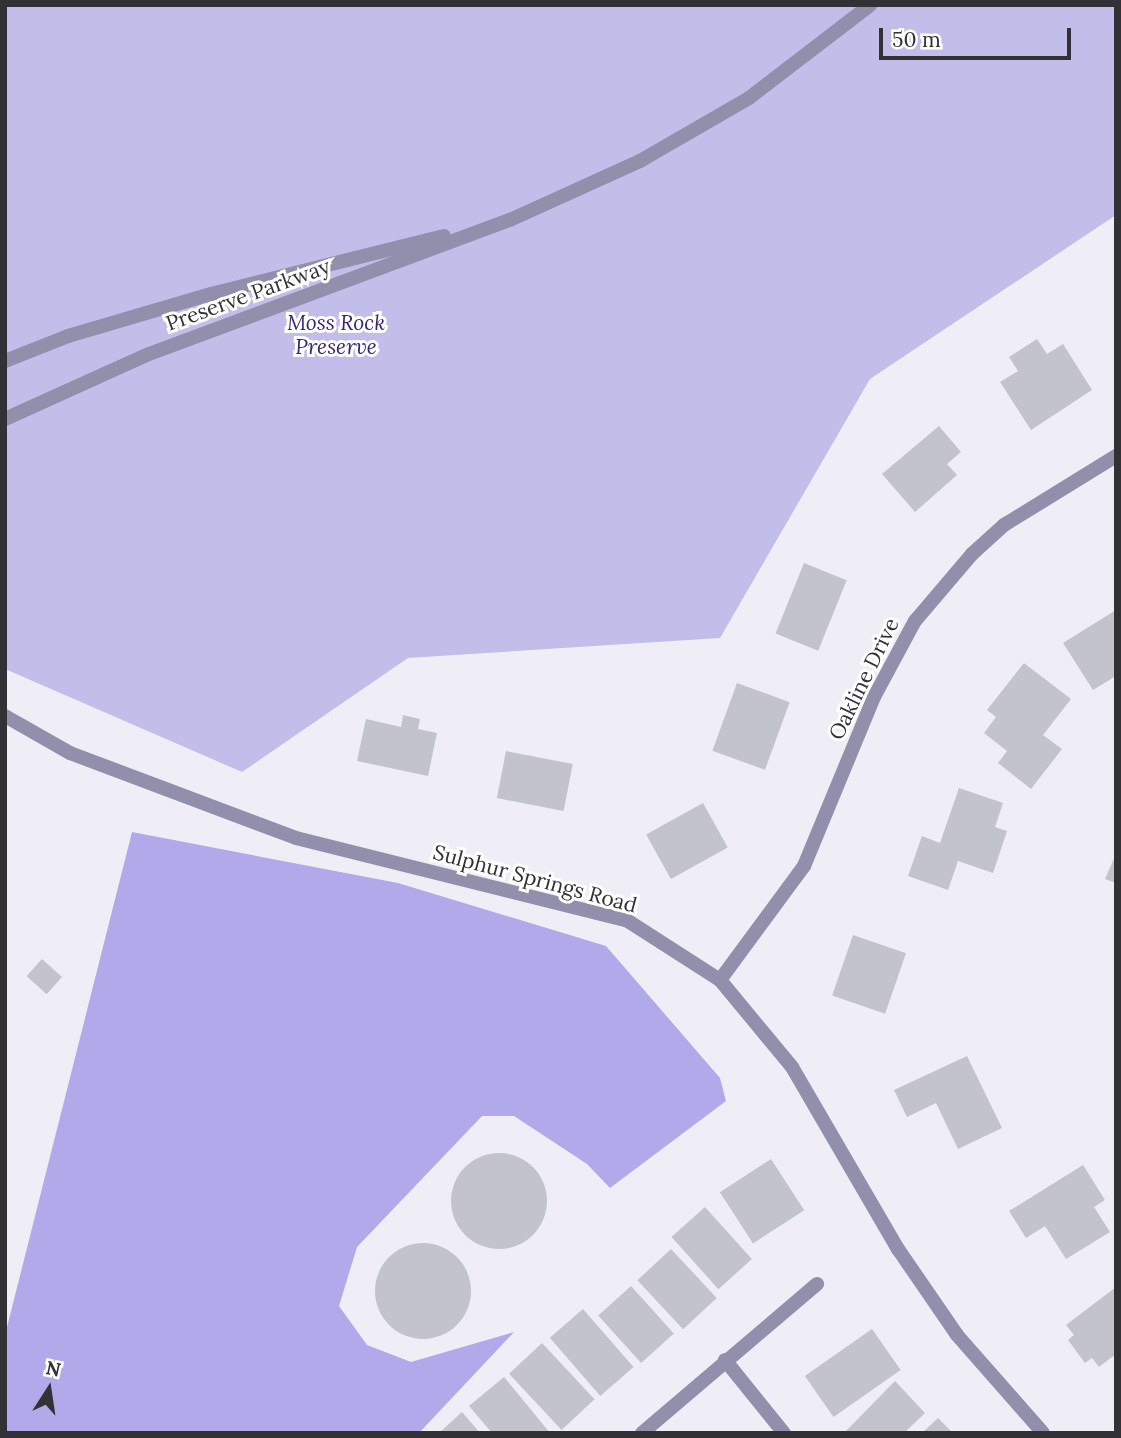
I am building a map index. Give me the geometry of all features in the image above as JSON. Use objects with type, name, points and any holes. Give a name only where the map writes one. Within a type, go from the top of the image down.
[{"type":"street","name":"Preserve Parkway","points":[[5,419],[149,354],[510,220],[640,161],[749,98],[870,5]]},
{"type":"street","name":"Preserve Parkway","points":[[5,360],[68,336],[211,294],[510,220]]},
{"type":"street","name":"Oakline Drive","points":[[720,980],[804,866],[889,664],[923,610],[1004,525],[1116,456]]},
{"type":"street","name":"Sulphur Springs Road","points":[[5,716],[70,753],[296,838],[628,921],[720,980],[792,1067],[898,1249],[957,1335],[1044,1433]]},
{"type":"street","points":[[642,1433],[817,1284]]},
{"type":"street","points":[[725,1360],[784,1433]]},
{"type":"green space","name":"Moss Rock Preserve","points":[[5,5],[1116,5],[1116,215],[870,379],[720,638],[408,658],[242,772],[5,669]]},
{"type":"shaded area","points":[[132,832],[398,883],[606,946],[720,1078],[726,1101],[610,1188],[587,1164],[514,1116],[482,1116],[357,1247],[339,1306],[367,1345],[411,1362],[514,1332],[419,1433],[5,1433],[5,1335]]},
{"type":"building","points":[[1037,339],[1047,354],[1063,344],[1092,390],[1031,430],[1000,382],[1018,371],[1009,357]]},
{"type":"building","points":[[939,426],[961,452],[947,464],[957,475],[915,512],[882,474]]},
{"type":"building","points":[[804,563],[847,580],[818,651],[776,633]]},
{"type":"building","points":[[1116,610],[1116,676],[1093,690],[1063,643]]},
{"type":"building","points":[[1024,663],[1071,699],[1043,735],[1062,749],[1031,789],[998,763],[1007,751],[984,733],[996,717],[987,710]]},
{"type":"building","points":[[737,683],[790,702],[765,770],[712,751]]},
{"type":"building","points":[[403,715],[420,719],[418,729],[437,733],[428,776],[357,761],[366,719],[401,727]]},
{"type":"building","points":[[506,751],[573,764],[564,811],[497,798]]},
{"type":"building","points":[[959,788],[1003,803],[995,827],[1007,831],[993,873],[958,861],[948,890],[908,876],[922,836],[940,843]]},
{"type":"building","points":[[703,803],[728,848],[671,879],[646,835]]},
{"type":"building","points":[[1116,854],[1116,883],[1105,879]]},
{"type":"building","points":[[853,935],[906,953],[885,1014],[832,996]]},
{"type":"building","points":[[42,959],[62,977],[47,994],[27,976]]},
{"type":"building","points":[[967,1056],[1002,1128],[958,1149],[936,1103],[907,1117],[894,1090]]},
{"type":"building","points":[[499,1153],[517,1157],[533,1167],[543,1183],[547,1201],[543,1219],[533,1235],[517,1245],[499,1249],[481,1245],[465,1235],[455,1219],[451,1201],[455,1183],[465,1167],[481,1157]]},
{"type":"building","points":[[771,1159],[804,1210],[753,1243],[720,1192]]},
{"type":"building","points":[[1083,1165],[1105,1200],[1094,1207],[1110,1232],[1066,1259],[1045,1226],[1026,1238],[1009,1211]]},
{"type":"building","points":[[705,1207],[752,1259],[718,1289],[672,1237]]},
{"type":"building","points":[[423,1243],[441,1247],[457,1257],[467,1273],[471,1291],[467,1309],[457,1325],[441,1335],[423,1339],[405,1335],[389,1325],[379,1309],[375,1291],[379,1273],[389,1257],[405,1247]]},
{"type":"building","points":[[671,1249],[717,1298],[683,1329],[637,1280]]},
{"type":"building","points":[[631,1286],[674,1334],[641,1363],[598,1315]]},
{"type":"building","points":[[1116,1287],[1116,1354],[1099,1367],[1092,1358],[1085,1363],[1068,1340],[1074,1335],[1066,1325]]},
{"type":"building","points":[[583,1309],[634,1367],[600,1396],[550,1338]]},
{"type":"building","points":[[872,1329],[901,1370],[834,1417],[805,1376]]},
{"type":"building","points":[[542,1343],[595,1399],[562,1430],[509,1374]]},
{"type":"building","points":[[504,1377],[550,1433],[492,1433],[469,1406]]},
{"type":"building","points":[[895,1381],[925,1413],[904,1433],[844,1433]]},
{"type":"building","points":[[462,1412],[480,1433],[439,1433]]},
{"type":"building","points":[[938,1418],[953,1433],[922,1433]]}]
